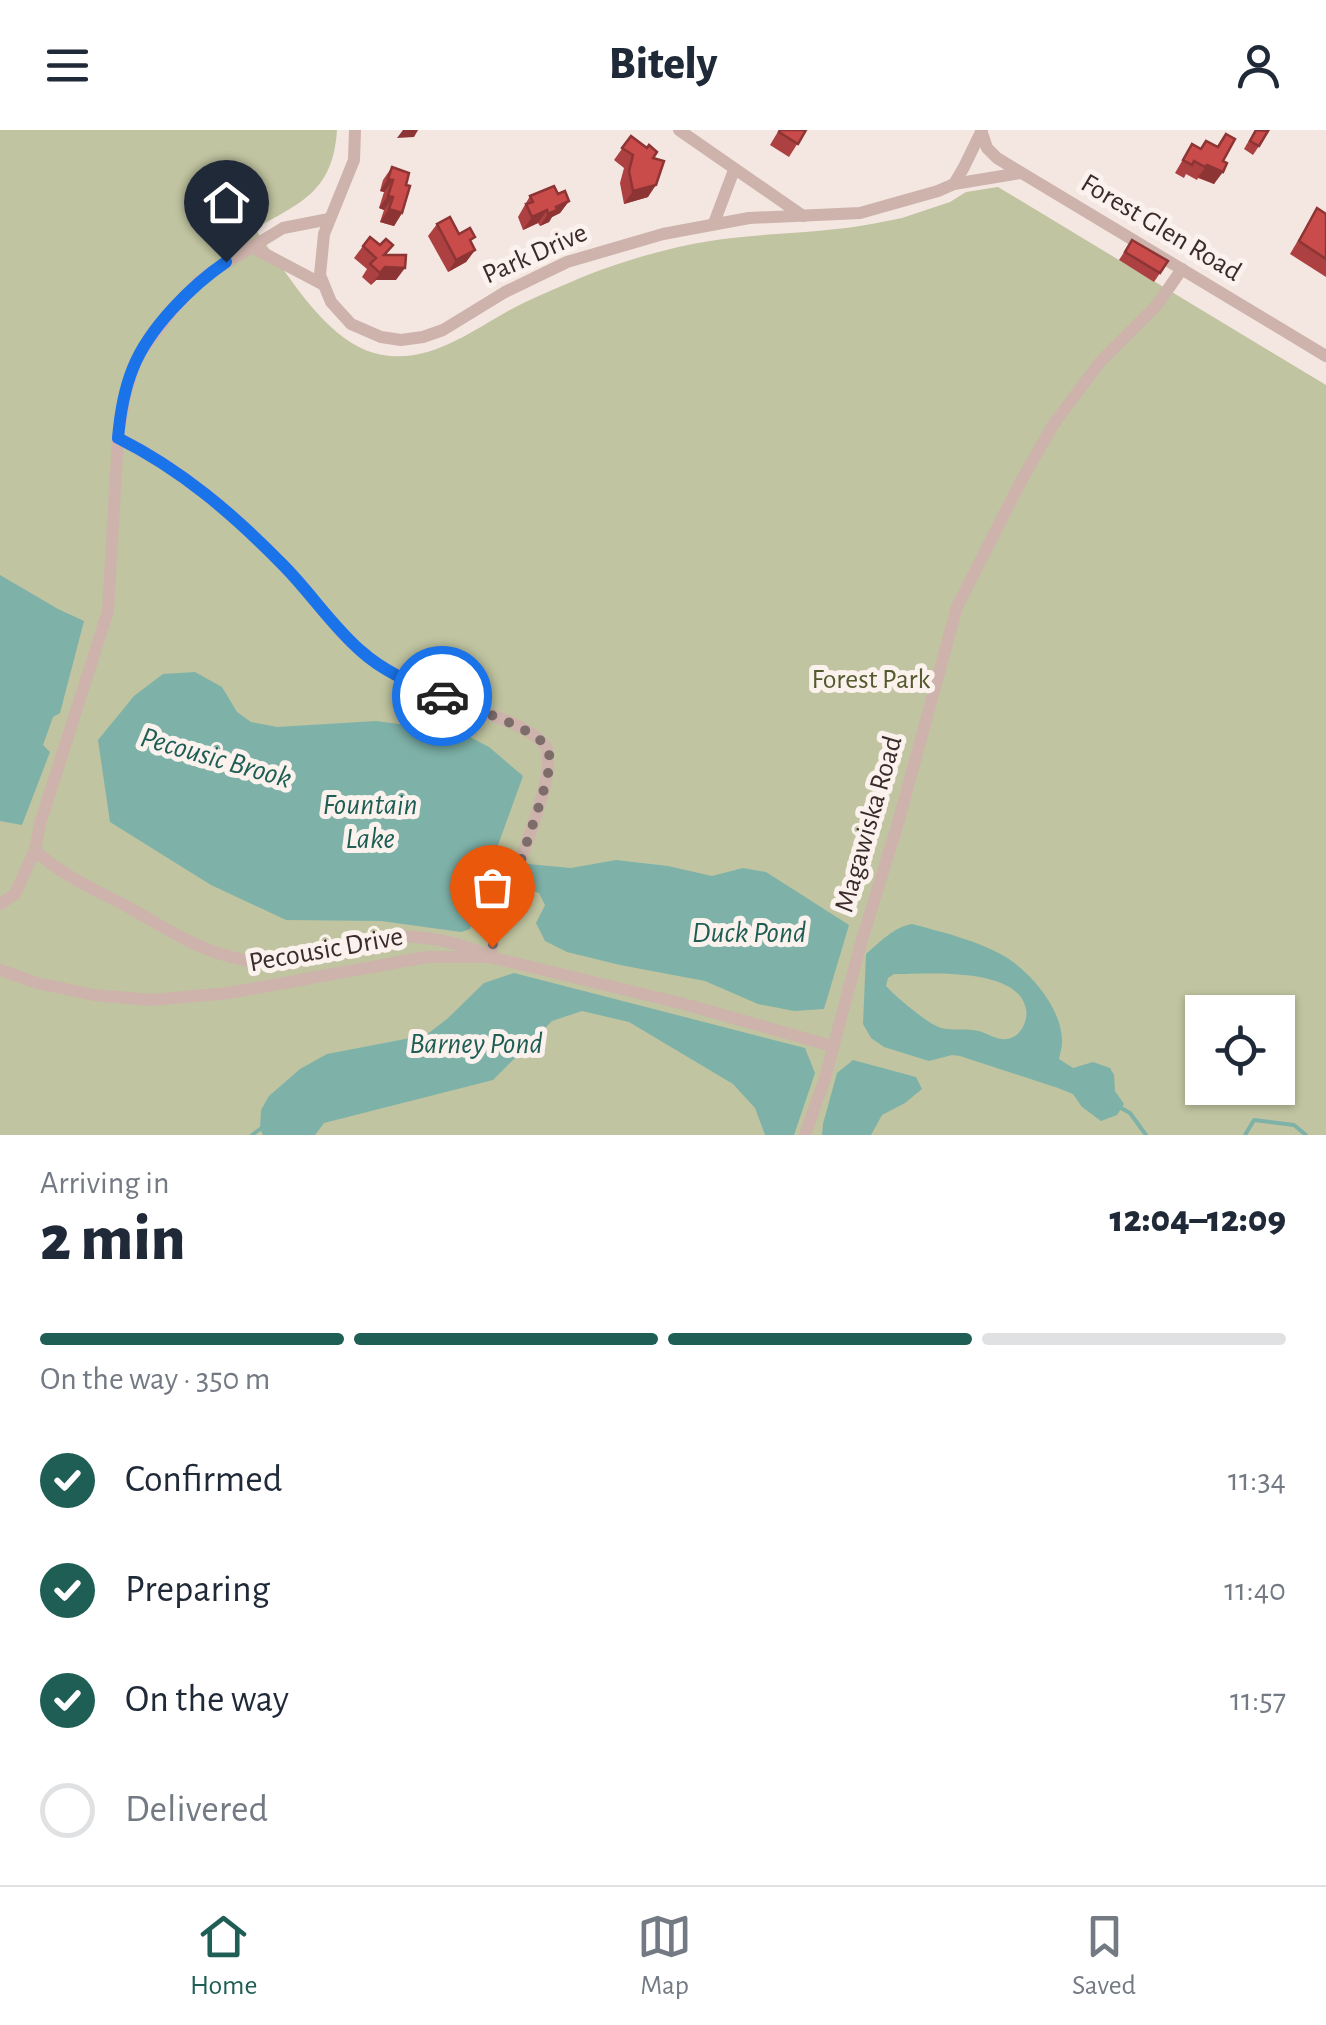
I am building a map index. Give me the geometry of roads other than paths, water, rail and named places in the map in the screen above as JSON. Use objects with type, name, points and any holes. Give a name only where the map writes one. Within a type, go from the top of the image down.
[{"type":"street","points":[[322,284],[322,246],[349,178],[355,130]]},
{"type":"street","points":[[678,130],[803,216]]},
{"type":"street","points":[[954,184],[982,131]]},
{"type":"street","name":"Forest Glen Road","points":[[982,131],[988,148],[997,158],[1326,356]]},
{"type":"street","points":[[714,223],[734,170]]},
{"type":"street","name":"Park Drive","points":[[322,284],[331,302],[352,324],[381,337],[412,340],[443,330],[526,281],[567,262],[663,234],[714,223],[860,213],[954,184],[1020,173]]},
{"type":"street","points":[[0,904],[15,894],[34,850],[108,612],[118,438],[128,380],[142,350],[197,283],[250,246],[283,228],[330,219]]},
{"type":"street","points":[[250,246],[322,284]]},
{"type":"street","name":"Magawiska Road","points":[[806,1135],[956,607],[1053,425],[1100,362],[1157,305],[1182,269]]},
{"type":"street","points":[[34,850],[77,879],[188,941],[232,957],[280,964],[315,958],[366,941],[397,938],[446,941],[490,956],[547,775],[548,748],[537,737],[427,690],[370,659],[224,508],[169,466],[118,438]]},
{"type":"street","name":"Pecousic Drive","points":[[0,970],[94,995],[151,1000],[229,993],[427,957],[490,956],[832,1046]]},
{"type":"water","points":[[0,575],[84,621],[60,713],[53,717],[43,745],[50,752],[22,825],[0,821]]},
{"type":"water","name":"Fountain Lake","points":[[195,672],[222,687],[237,712],[251,722],[277,727],[376,721],[460,732],[489,747],[523,776],[491,857],[491,874],[470,929],[461,932],[381,921],[286,920],[211,885],[110,822],[98,740],[134,696],[163,674]]},
{"type":"water","name":"Duck Pond","points":[[616,860],[712,876],[743,868],[766,872],[849,925],[824,1009],[794,1011],[758,1004],[705,981],[567,952],[545,941],[536,923],[545,905],[539,893],[521,887],[528,864],[571,868]]},
{"type":"water","points":[[912,924],[975,943],[1018,966],[1045,995],[1058,1019],[1062,1043],[1059,1059],[1073,1068],[1093,1062],[1110,1068],[1115,1091],[1124,1104],[1117,1115],[1101,1121],[1082,1107],[1073,1094],[1058,1088],[960,1056],[929,1061],[884,1047],[871,1038],[863,1024],[866,954],[899,928]],"holes":[[[894,974],[969,975],[1006,985],[1019,995],[1026,1009],[1024,1024],[1018,1034],[1005,1039],[974,1030],[941,1028],[886,986]]]},
{"type":"water","name":"Barney Pond","points":[[514,973],[805,1048],[815,1073],[794,1135],[765,1135],[755,1108],[733,1084],[629,1022],[582,1011],[552,1021],[493,1080],[324,1123],[315,1135],[263,1135],[261,1110],[269,1096],[300,1069],[327,1054],[426,1035],[484,983]]},
{"type":"water","points":[[853,1060],[916,1077],[922,1089],[882,1115],[871,1135],[822,1135],[837,1073]]},
{"type":"waterway","name":"Pecousic Brook","points":[[1121,1108],[1130,1113],[1146,1135]]},
{"type":"waterway","name":"Pecousic Brook","points":[[1245,1135],[1254,1120],[1294,1125],[1306,1135]]},
{"type":"waterway","points":[[252,1135],[260,1129]]},
{"type":"park label","name":"Forest Park","points":[[871,680]]}]
